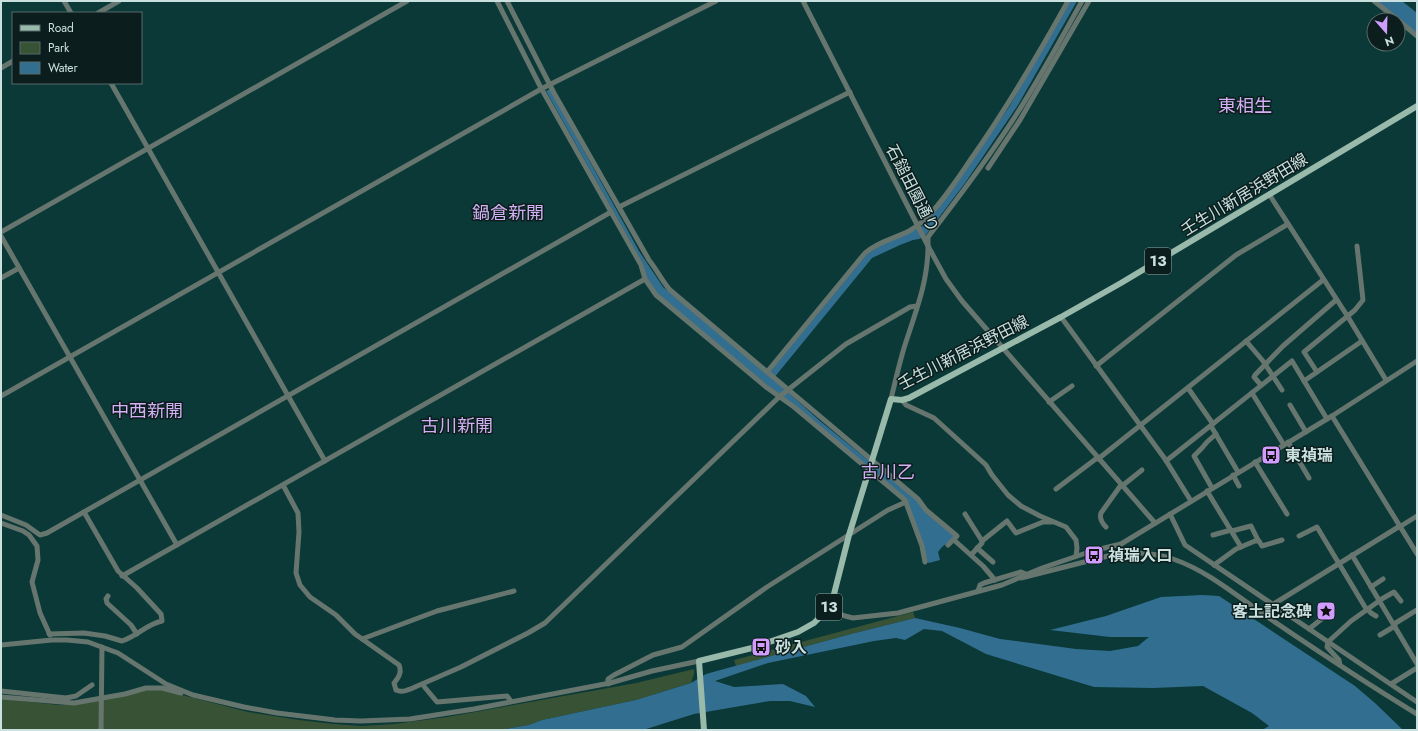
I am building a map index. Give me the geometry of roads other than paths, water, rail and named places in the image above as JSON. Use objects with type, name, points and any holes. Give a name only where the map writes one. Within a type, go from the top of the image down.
[{"type":"main road","name":"壬生川新居浜野田線","points":[[699,664],[798,632],[814,623],[828,609],[834,594],[849,535],[891,399],[902,400],[909,398],[1061,317],[1121,283],[1417,106]]},
{"type":"main road","points":[[699,664],[704,730]]},
{"type":"street","points":[[64,1],[70,12]]},
{"type":"street","points":[[100,12],[119,1]]},
{"type":"street","points":[[1,232],[407,1]]},
{"type":"street","points":[[497,1],[542,88],[640,265],[645,278],[656,295],[905,500],[922,546],[925,562]]},
{"type":"street","points":[[507,1],[549,84],[649,260],[655,267],[664,283],[670,290],[918,499],[926,510],[957,536],[948,545]]},
{"type":"street","points":[[1,396],[549,84],[716,1]]},
{"type":"street","name":"石鎚田園通り","points":[[803,1],[928,246],[928,262],[925,280],[904,349],[891,399]]},
{"type":"street","points":[[767,372],[865,253],[874,246],[912,230],[930,215],[1010,103],[1068,1]]},
{"type":"street","points":[[1082,1],[1017,114],[970,183],[928,237],[928,246],[953,290],[1155,523]]},
{"type":"street","points":[[988,168],[1020,120],[1089,1]]},
{"type":"street","points":[[1374,1],[1388,12]]},
{"type":"street","points":[[1406,27],[1417,36]]},
{"type":"street","points":[[1,68],[12,62]]},
{"type":"street","points":[[112,84],[325,461]]},
{"type":"street","points":[[619,207],[850,92]]},
{"type":"street","points":[[1269,194],[1348,317],[1386,380]]},
{"type":"street","points":[[1,515],[26,525],[40,535],[47,533],[611,212]]},
{"type":"street","points":[[1096,366],[1236,255],[1288,224]]},
{"type":"street","points":[[1,236],[177,545]]},
{"type":"street","points":[[1317,372],[1304,352],[1348,317],[1360,306],[1363,300],[1357,246]]},
{"type":"street","points":[[1,278],[19,268]]},
{"type":"street","points":[[122,576],[645,278]]},
{"type":"street","points":[[1056,489],[1140,426],[1323,280]]},
{"type":"street","points":[[1261,385],[1254,376],[1306,325],[1336,300]]},
{"type":"street","points":[[283,485],[298,513],[299,532],[296,573],[300,585],[310,597],[336,615],[362,639],[399,665],[401,670],[400,674],[394,683],[396,690],[399,692],[404,692],[461,667],[522,637],[545,623],[780,396],[846,344],[910,307],[918,306]]},
{"type":"street","points":[[1061,317],[1166,461],[1191,501]]},
{"type":"street","points":[[1304,381],[1362,340]]},
{"type":"street","points":[[1246,341],[1265,364],[1282,390]]},
{"type":"street","points":[[1166,461],[1292,361],[1327,419]]},
{"type":"street","points":[[1017,579],[1026,574],[1076,556],[1121,544],[1332,416],[1417,361]]},
{"type":"street","points":[[1049,402],[1072,386]]},
{"type":"street","points":[[1188,388],[1212,425],[1238,472]]},
{"type":"street","points":[[1252,392],[1309,478]]},
{"type":"street","points":[[902,400],[906,405],[934,418],[986,465],[1008,495],[1017,502],[1030,511],[1066,527],[1076,540],[1076,556]]},
{"type":"street","points":[[1290,405],[1306,432]]},
{"type":"street","points":[[1332,416],[1417,554]]},
{"type":"street","points":[[1216,434],[1205,443],[1202,448],[1194,454],[1194,456],[1231,531],[1241,547]]},
{"type":"street","points":[[1255,462],[1287,514]]},
{"type":"street","points":[[1106,527],[1101,521],[1101,513],[1121,485],[1142,470]]},
{"type":"street","points":[[1233,475],[1239,486]]},
{"type":"street","points":[[608,684],[608,679],[614,675],[647,658],[682,647],[767,586],[888,510],[906,502]]},
{"type":"street","points":[[50,634],[84,633],[105,636],[122,641],[137,634],[150,625],[162,621],[161,614],[137,588],[118,571],[84,512]]},
{"type":"street","points":[[964,514],[982,541]]},
{"type":"street","points":[[1170,514],[1185,545],[1417,702]]},
{"type":"street","points":[[1272,605],[1417,516]]},
{"type":"street","points":[[971,555],[982,541],[1007,521],[1016,533],[1043,522],[1055,522]]},
{"type":"street","points":[[1,523],[29,535],[36,546],[38,560],[32,582],[36,595],[36,602],[52,640]]},
{"type":"street","points":[[1214,535],[1251,526],[1262,546],[1282,540]]},
{"type":"street","points":[[1298,536],[1317,527],[1366,610],[1376,616]]},
{"type":"street","points":[[954,540],[996,580]]},
{"type":"street","points":[[1214,565],[1236,549],[1258,540]]},
{"type":"street","points":[[977,548],[993,562]]},
{"type":"street","points":[[828,609],[853,618],[887,614],[909,610],[1017,579],[1116,554],[1130,552],[1159,556],[1173,559],[1188,565],[1217,582],[1340,665],[1417,714]]},
{"type":"street","points":[[1352,555],[1417,664]]},
{"type":"street","points":[[978,591],[980,585],[1021,572],[1026,574]]},
{"type":"street","points":[[1371,586],[1384,579]]},
{"type":"street","points":[[362,639],[437,611],[514,591]]},
{"type":"street","points":[[1340,665],[1339,660],[1327,647],[1328,642],[1340,630],[1366,610],[1394,592],[1401,601]]},
{"type":"street","points":[[108,596],[106,599],[107,603],[131,625],[137,634]]},
{"type":"street","points":[[1309,629],[1333,610]]},
{"type":"street","points":[[1380,635],[1417,610]]},
{"type":"street","points":[[1,645],[52,640],[79,640],[118,653],[166,684],[188,694]]},
{"type":"street","points":[[101,730],[102,647]]},
{"type":"street","points":[[1,697],[74,703],[101,697],[125,694],[146,688],[162,688],[174,692],[277,713],[335,720],[361,721],[410,719],[608,684],[652,671],[699,664]]},
{"type":"street","points":[[1391,684],[1417,668]]},
{"type":"street","points":[[422,684],[437,702],[507,696],[511,701]]},
{"type":"street","points":[[1,692],[66,698],[76,696],[92,685]]},
{"type":"water","points":[[1070,1],[1077,1],[1018,105],[965,183],[925,236],[900,245],[872,258],[773,379],[820,421],[917,500],[954,535],[954,538],[938,552],[940,560],[929,563],[927,562],[906,500],[657,294],[647,278],[643,264],[546,91],[550,89],[639,251],[663,287],[768,374],[867,254],[878,247],[921,227],[936,211],[1009,107]]},
{"type":"water","points":[[1376,1],[1402,1],[1417,13],[1417,34],[1406,25],[1406,12],[1390,12]]},
{"type":"water","points":[[1202,595],[1219,596],[1355,686],[1403,730],[1262,730],[1269,726],[1252,713],[1203,686],[1153,688],[1094,687],[986,654],[942,631],[924,629],[905,640],[896,638],[874,641],[768,663],[715,681],[734,687],[783,684],[806,696],[815,707],[790,701],[770,701],[694,714],[643,730],[500,730],[529,725],[542,720],[636,700],[691,683],[706,674],[915,618],[1000,639],[1076,649],[1110,651],[1138,646],[1149,637],[1110,637],[1050,630],[1106,616],[1161,597]]},
{"type":"place","name":"東禎瑞","points":[[1271,455]]},
{"type":"place","name":"禎瑞入口","points":[[1094,555]]},
{"type":"place","name":"客土記念碑","points":[[1326,611]]},
{"type":"place","name":"砂入","points":[[761,647]]},
{"type":"district","name":"東相生","points":[[1245,106]]},
{"type":"district","name":"鍋倉新開","points":[[508,213]]},
{"type":"district","name":"中西新開","points":[[147,411]]},
{"type":"district","name":"古川新開","points":[[457,426]]},
{"type":"district","name":"古川乙","points":[[888,472]]}]
